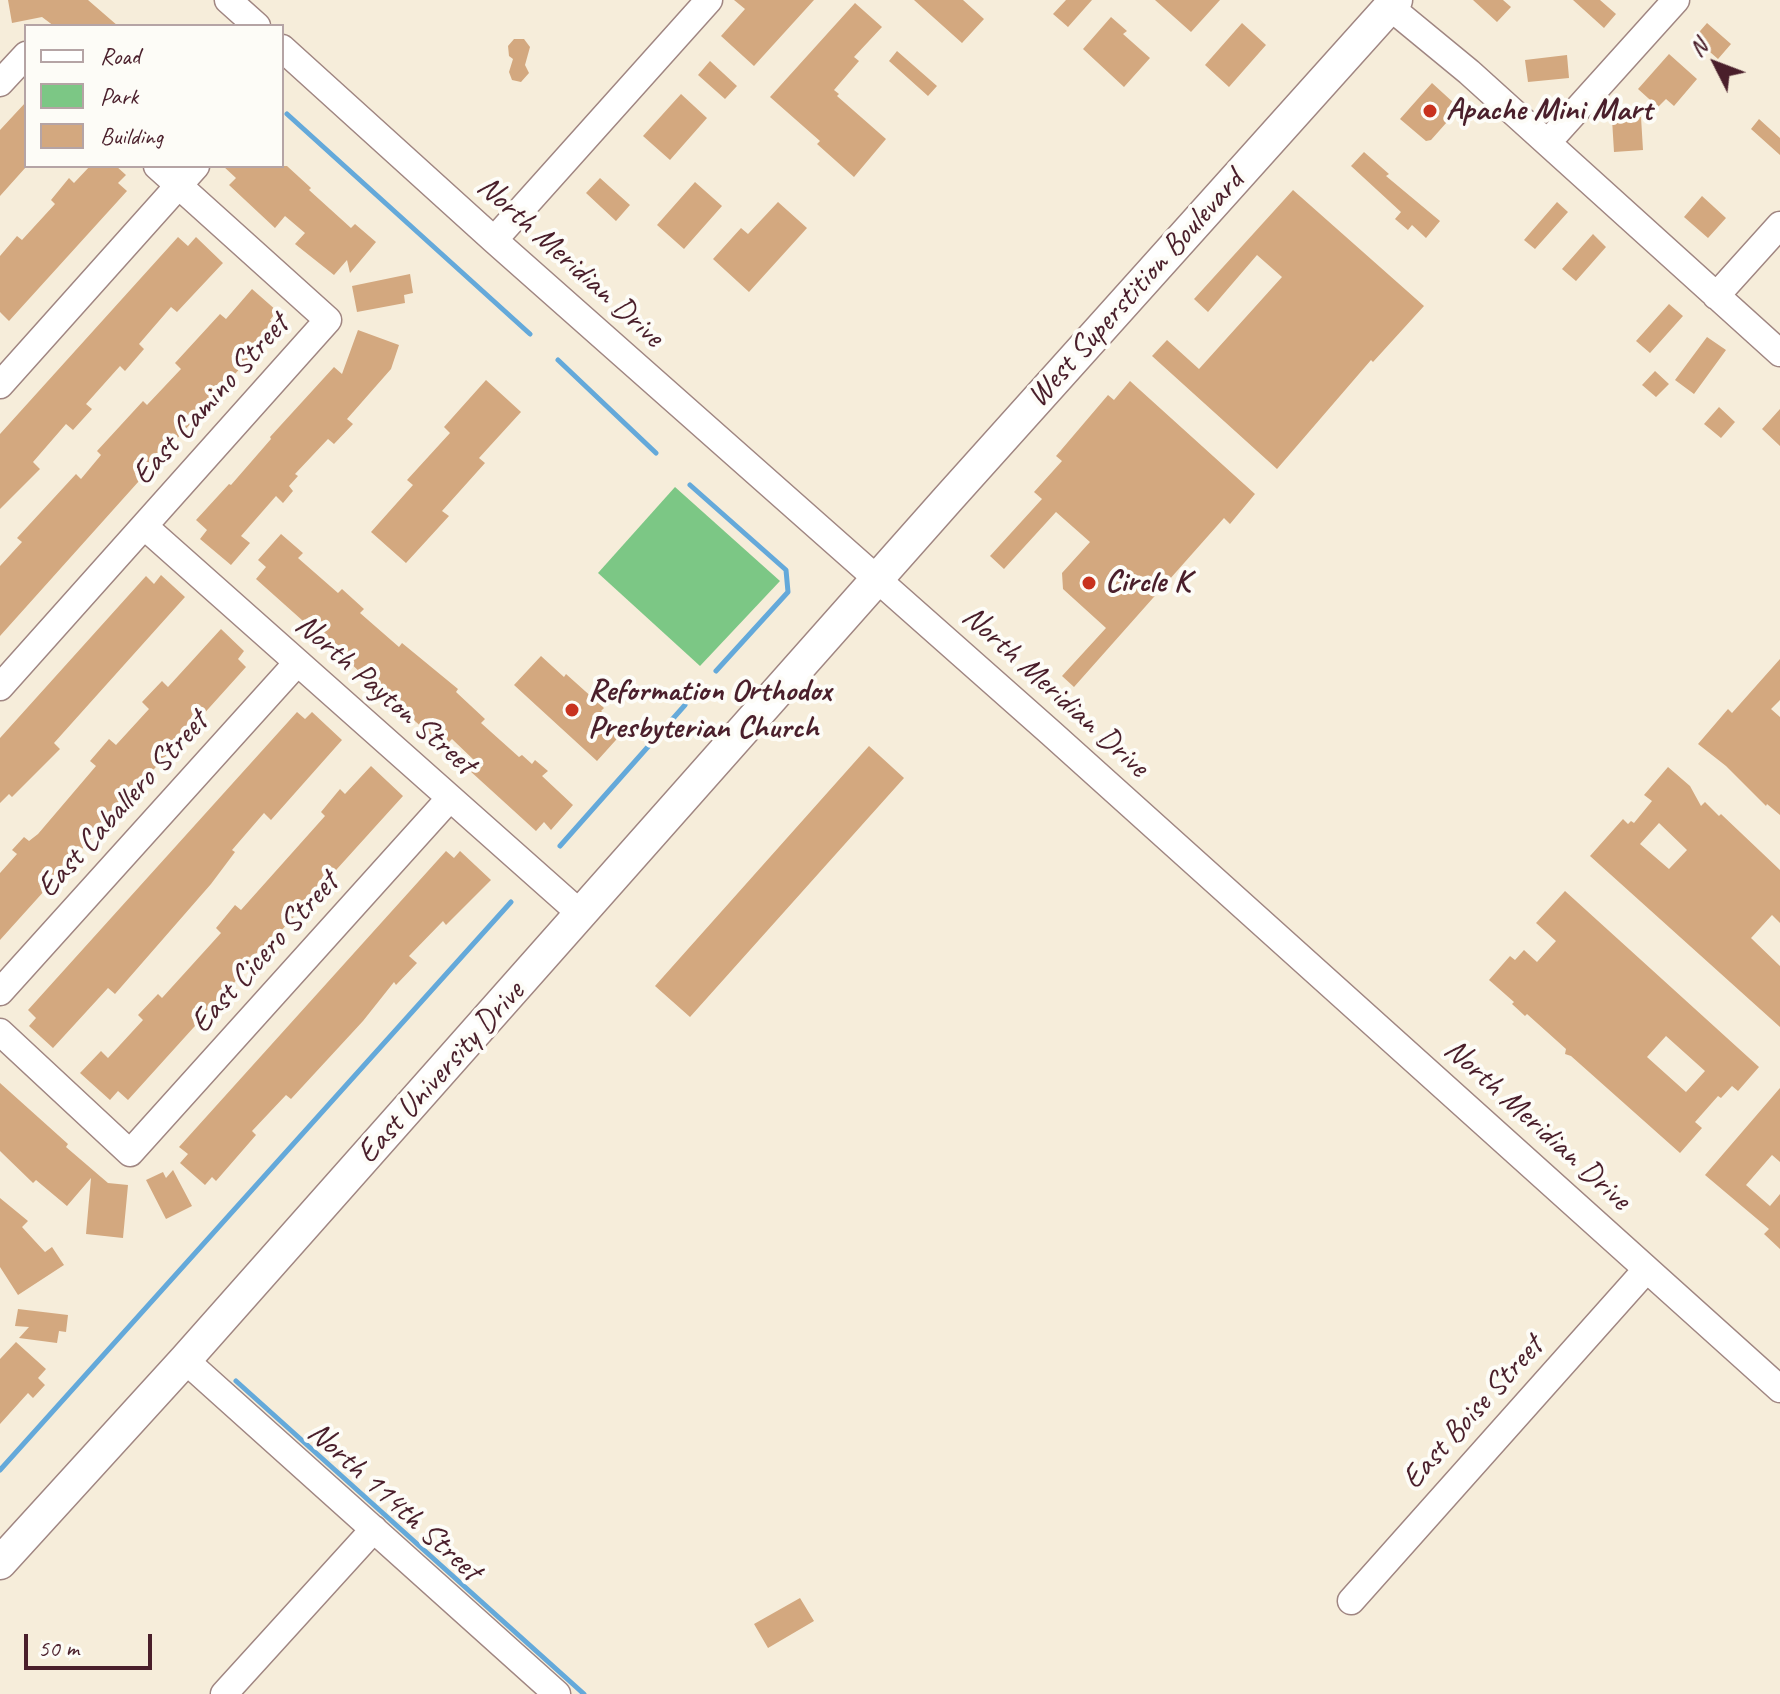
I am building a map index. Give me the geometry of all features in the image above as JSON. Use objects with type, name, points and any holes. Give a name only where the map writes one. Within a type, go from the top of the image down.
[{"type":"main road","name":"West Superstition Boulevard","points":[[877,580],[1393,3]]},
{"type":"main road","name":"East University Drive","points":[[0,1563],[185,1360],[877,580]]},
{"type":"street","points":[[228,0],[255,24]]},
{"type":"street","points":[[494,240],[709,0]]},
{"type":"street","points":[[1548,142],[1676,0]]},
{"type":"street","points":[[1393,3],[1780,353]]},
{"type":"street","points":[[0,83],[24,57]]},
{"type":"street","name":"North Meridian Drive","points":[[286,59],[1051,733],[1780,1389]]},
{"type":"street","points":[[0,385],[187,176],[163,168]]},
{"type":"street","name":"East Camino Street","points":[[0,687],[328,320],[187,176]]},
{"type":"street","points":[[1716,296],[1780,225]]},
{"type":"street","name":"North Payton Street","points":[[144,526],[582,915]]},
{"type":"street","name":"East Caballero Street","points":[[0,992],[297,663]]},
{"type":"street","name":"East Cicero Street","points":[[0,1032],[130,1153],[450,798]]},
{"type":"street","name":"East Boise Street","points":[[1351,1601],[1646,1270]]},
{"type":"street","name":"North 114th Street","points":[[185,1360],[557,1694]]},
{"type":"street","points":[[224,1694],[374,1529]]},
{"type":"green space","points":[[675,487],[780,581],[700,666],[598,573]]},
{"type":"building","points":[[8,0],[88,0],[116,24],[51,24],[42,17],[12,23]]},
{"type":"building","points":[[734,0],[814,0],[754,66],[721,36],[745,9]]},
{"type":"building","points":[[914,0],[963,0],[984,19],[962,43]]},
{"type":"building","points":[[1066,0],[1092,0],[1068,27],[1053,14]]},
{"type":"building","points":[[1155,0],[1220,0],[1191,32]]},
{"type":"building","points":[[1473,0],[1503,0],[1511,7],[1497,22]]},
{"type":"building","points":[[1573,0],[1600,0],[1616,14],[1604,28]]},
{"type":"building","points":[[855,3],[882,27],[854,57],[859,61],[834,90],[886,139],[854,177],[817,144],[820,141],[770,97]]},
{"type":"building","points":[[1111,17],[1127,31],[1123,34],[1150,58],[1124,87],[1083,49]]},
{"type":"building","points":[[1242,23],[1266,45],[1229,87],[1205,65]]},
{"type":"building","points":[[1707,23],[1731,44],[1718,59],[1694,38]]},
{"type":"building","points":[[514,39],[524,39],[530,47],[525,65],[529,73],[521,82],[512,80],[509,72],[513,59],[509,56],[508,46]]},
{"type":"building","points":[[897,51],[937,86],[928,96],[889,61]]},
{"type":"building","points":[[1669,54],[1697,79],[1674,106],[1666,99],[1658,107],[1638,89]]},
{"type":"building","points":[[1567,55],[1569,78],[1528,82],[1525,60]]},
{"type":"building","points":[[710,61],[737,86],[725,99],[698,75]]},
{"type":"building","name":"Apache Mini Mart","points":[[1432,83],[1455,104],[1450,109],[1455,113],[1431,140],[1426,141],[1400,119]]},
{"type":"building","points":[[681,94],[707,118],[670,160],[643,136]]},
{"type":"building","points":[[24,104],[25,168],[0,196],[0,130]]},
{"type":"building","points":[[1641,117],[1643,150],[1614,152],[1612,119]]},
{"type":"building","points":[[1759,119],[1780,138],[1780,155],[1751,129]]},
{"type":"building","points":[[1364,152],[1389,174],[1386,176],[1440,221],[1426,238],[1412,225],[1408,230],[1395,219],[1401,212],[1351,166]]},
{"type":"building","points":[[287,166],[351,228],[355,224],[376,242],[350,273],[347,260],[334,275],[295,244],[305,233],[285,216],[275,228],[229,185],[236,178],[225,168]]},
{"type":"building","points":[[88,168],[118,168],[126,175],[118,183],[127,191],[9,321],[0,312],[0,256],[17,236],[22,240],[55,204],[51,200],[69,178],[74,183]]},
{"type":"building","points":[[600,178],[630,205],[616,221],[586,193]]},
{"type":"building","points":[[695,182],[722,206],[684,249],[657,225]]},
{"type":"building","points":[[1293,190],[1424,306],[1373,362],[1371,360],[1277,469],[1152,356],[1167,340],[1199,369],[1282,277],[1257,255],[1208,312],[1194,299]]},
{"type":"building","points":[[1702,196],[1726,218],[1708,238],[1684,217]]},
{"type":"building","points":[[778,202],[807,228],[749,292],[713,259],[741,228],[748,234]]},
{"type":"building","points":[[1557,202],[1568,212],[1535,249],[1524,240]]},
{"type":"building","points":[[1593,234],[1606,247],[1576,281],[1562,269]]},
{"type":"building","points":[[178,237],[188,246],[196,237],[223,263],[177,312],[171,307],[139,344],[144,349],[125,371],[120,366],[86,404],[92,409],[73,430],[66,424],[33,462],[40,469],[0,509],[0,434]]},
{"type":"building","points":[[410,274],[413,293],[404,295],[405,303],[357,312],[352,286]]},
{"type":"building","points":[[252,289],[277,311],[270,320],[278,326],[0,636],[0,566],[22,542],[17,538],[76,474],[81,479],[101,455],[97,451],[143,401],[147,405],[181,369],[175,363],[220,314],[226,319]]},
{"type":"building","points":[[1669,304],[1683,316],[1650,353],[1636,341]]},
{"type":"building","points":[[358,330],[399,345],[391,369],[347,419],[353,424],[334,444],[328,439],[295,474],[298,476],[289,486],[293,491],[283,503],[276,496],[241,536],[250,543],[231,565],[200,539],[207,530],[196,520],[231,485],[334,367],[342,374]]},
{"type":"building","points":[[1707,337],[1726,350],[1694,394],[1675,380]]},
{"type":"building","points":[[1655,371],[1669,384],[1656,397],[1642,385]]},
{"type":"building","points":[[486,380],[521,412],[479,458],[485,463],[442,511],[449,516],[406,563],[371,532],[413,485],[407,480],[450,433],[444,427]]},
{"type":"building","points":[[1130,381],[1255,494],[1230,524],[1224,518],[1074,687],[1062,676],[1106,628],[1063,589],[1062,573],[1090,542],[1056,512],[1004,569],[990,556],[1042,499],[1034,492],[1062,461],[1056,456],[1108,395],[1114,400]]},
{"type":"building","points":[[1719,407],[1735,422],[1721,438],[1704,424]]},
{"type":"building","points":[[1780,409],[1780,446],[1762,429]]},
{"type":"building","points":[[281,534],[303,553],[298,558],[338,593],[342,589],[364,609],[360,613],[399,647],[402,643],[458,689],[456,692],[485,719],[481,723],[519,757],[522,755],[532,764],[535,760],[548,771],[542,776],[573,805],[551,830],[544,822],[536,831],[469,770],[476,762],[452,739],[444,747],[256,579],[266,567],[258,560]]},
{"type":"building","points":[[161,575],[185,597],[54,743],[60,749],[12,797],[9,794],[0,803],[0,738],[146,576],[154,584]]},
{"type":"building","points":[[221,629],[244,651],[238,659],[246,667],[0,940],[0,873],[17,854],[12,850],[24,837],[29,841],[38,834],[96,766],[90,761],[109,739],[116,745],[149,709],[142,702],[162,681],[168,687]]},
{"type":"building","name":"Reformation Orthodox Presbyterian Church","points":[[541,656],[604,708],[601,711],[624,731],[597,761],[514,685]]},
{"type":"building","points":[[1780,659],[1780,700],[1771,709],[1780,717],[1780,815],[1698,744],[1728,709],[1732,713]]},
{"type":"building","points":[[297,712],[305,719],[312,712],[342,740],[271,820],[264,813],[232,850],[235,852],[211,884],[115,994],[108,988],[53,1048],[29,1026],[36,1018],[28,1010]]},
{"type":"building","points":[[869,746],[904,778],[690,1017],[655,986]]},
{"type":"building","points":[[371,766],[403,796],[128,1100],[118,1091],[110,1100],[80,1073],[101,1051],[108,1058],[143,1020],[138,1015],[158,994],[162,998],[221,933],[216,928],[235,905],[241,910],[325,816],[321,812],[340,789],[345,794]]},
{"type":"building","points":[[1668,767],[1690,786],[1701,806],[1705,802],[1719,816],[1721,814],[1780,870],[1780,923],[1772,915],[1751,938],[1780,966],[1780,1027],[1590,856],[1623,819],[1628,824],[1631,821],[1634,823],[1652,801],[1644,795]],"holes":[[[1659,823],[1687,850],[1669,869],[1640,844]]]},
{"type":"building","points":[[446,851],[454,858],[460,851],[491,880],[446,925],[443,921],[409,956],[417,963],[396,985],[394,982],[363,1021],[291,1099],[286,1095],[252,1131],[256,1135],[216,1181],[212,1177],[205,1185],[180,1163],[188,1154],[179,1147]]},
{"type":"building","points":[[1565,891],[1759,1067],[1738,1091],[1732,1086],[1721,1098],[1718,1096],[1695,1122],[1702,1128],[1680,1153],[1565,1054],[1566,1049],[1527,1014],[1525,1016],[1489,980],[1510,956],[1515,960],[1524,950],[1537,962],[1556,941],[1536,923]],"holes":[[[1666,1036],[1705,1071],[1686,1092],[1647,1057]]]},
{"type":"building","points":[[0,1083],[108,1183],[128,1185],[123,1238],[86,1234],[91,1178],[67,1206],[36,1180],[33,1183],[0,1151]]},
{"type":"building","points":[[1780,1088],[1780,1162],[1772,1155],[1746,1185],[1770,1206],[1780,1194],[1780,1249],[1764,1234],[1769,1229],[1705,1175]]},
{"type":"building","points":[[173,1170],[192,1206],[166,1219],[146,1180],[163,1172],[166,1178]]},
{"type":"building","points":[[0,1198],[28,1221],[22,1227],[45,1252],[52,1247],[64,1265],[18,1295],[0,1267]]},
{"type":"building","points":[[18,1309],[68,1315],[66,1332],[59,1331],[57,1343],[19,1338],[29,1327],[15,1326]]},
{"type":"building","points":[[16,1342],[46,1369],[38,1378],[45,1385],[33,1398],[28,1393],[0,1424],[0,1359]]},
{"type":"building","points":[[800,1598],[814,1621],[768,1648],[754,1624]]},
{"type":"waterway","points":[[287,114],[530,334]]},
{"type":"waterway","points":[[558,360],[656,453]]},
{"type":"waterway","points":[[690,485],[786,570],[788,592],[716,671]]},
{"type":"waterway","points":[[560,846],[685,705]]},
{"type":"waterway","points":[[0,1470],[511,902]]},
{"type":"waterway","points":[[236,1381],[584,1694]]},
{"type":"place","name":"Apache Mini Mart","points":[[1430,111]]},
{"type":"place","name":"Circle K","points":[[1089,583]]},
{"type":"place","name":"Reformation Orthodox Presbyterian Church","points":[[572,710]]}]
